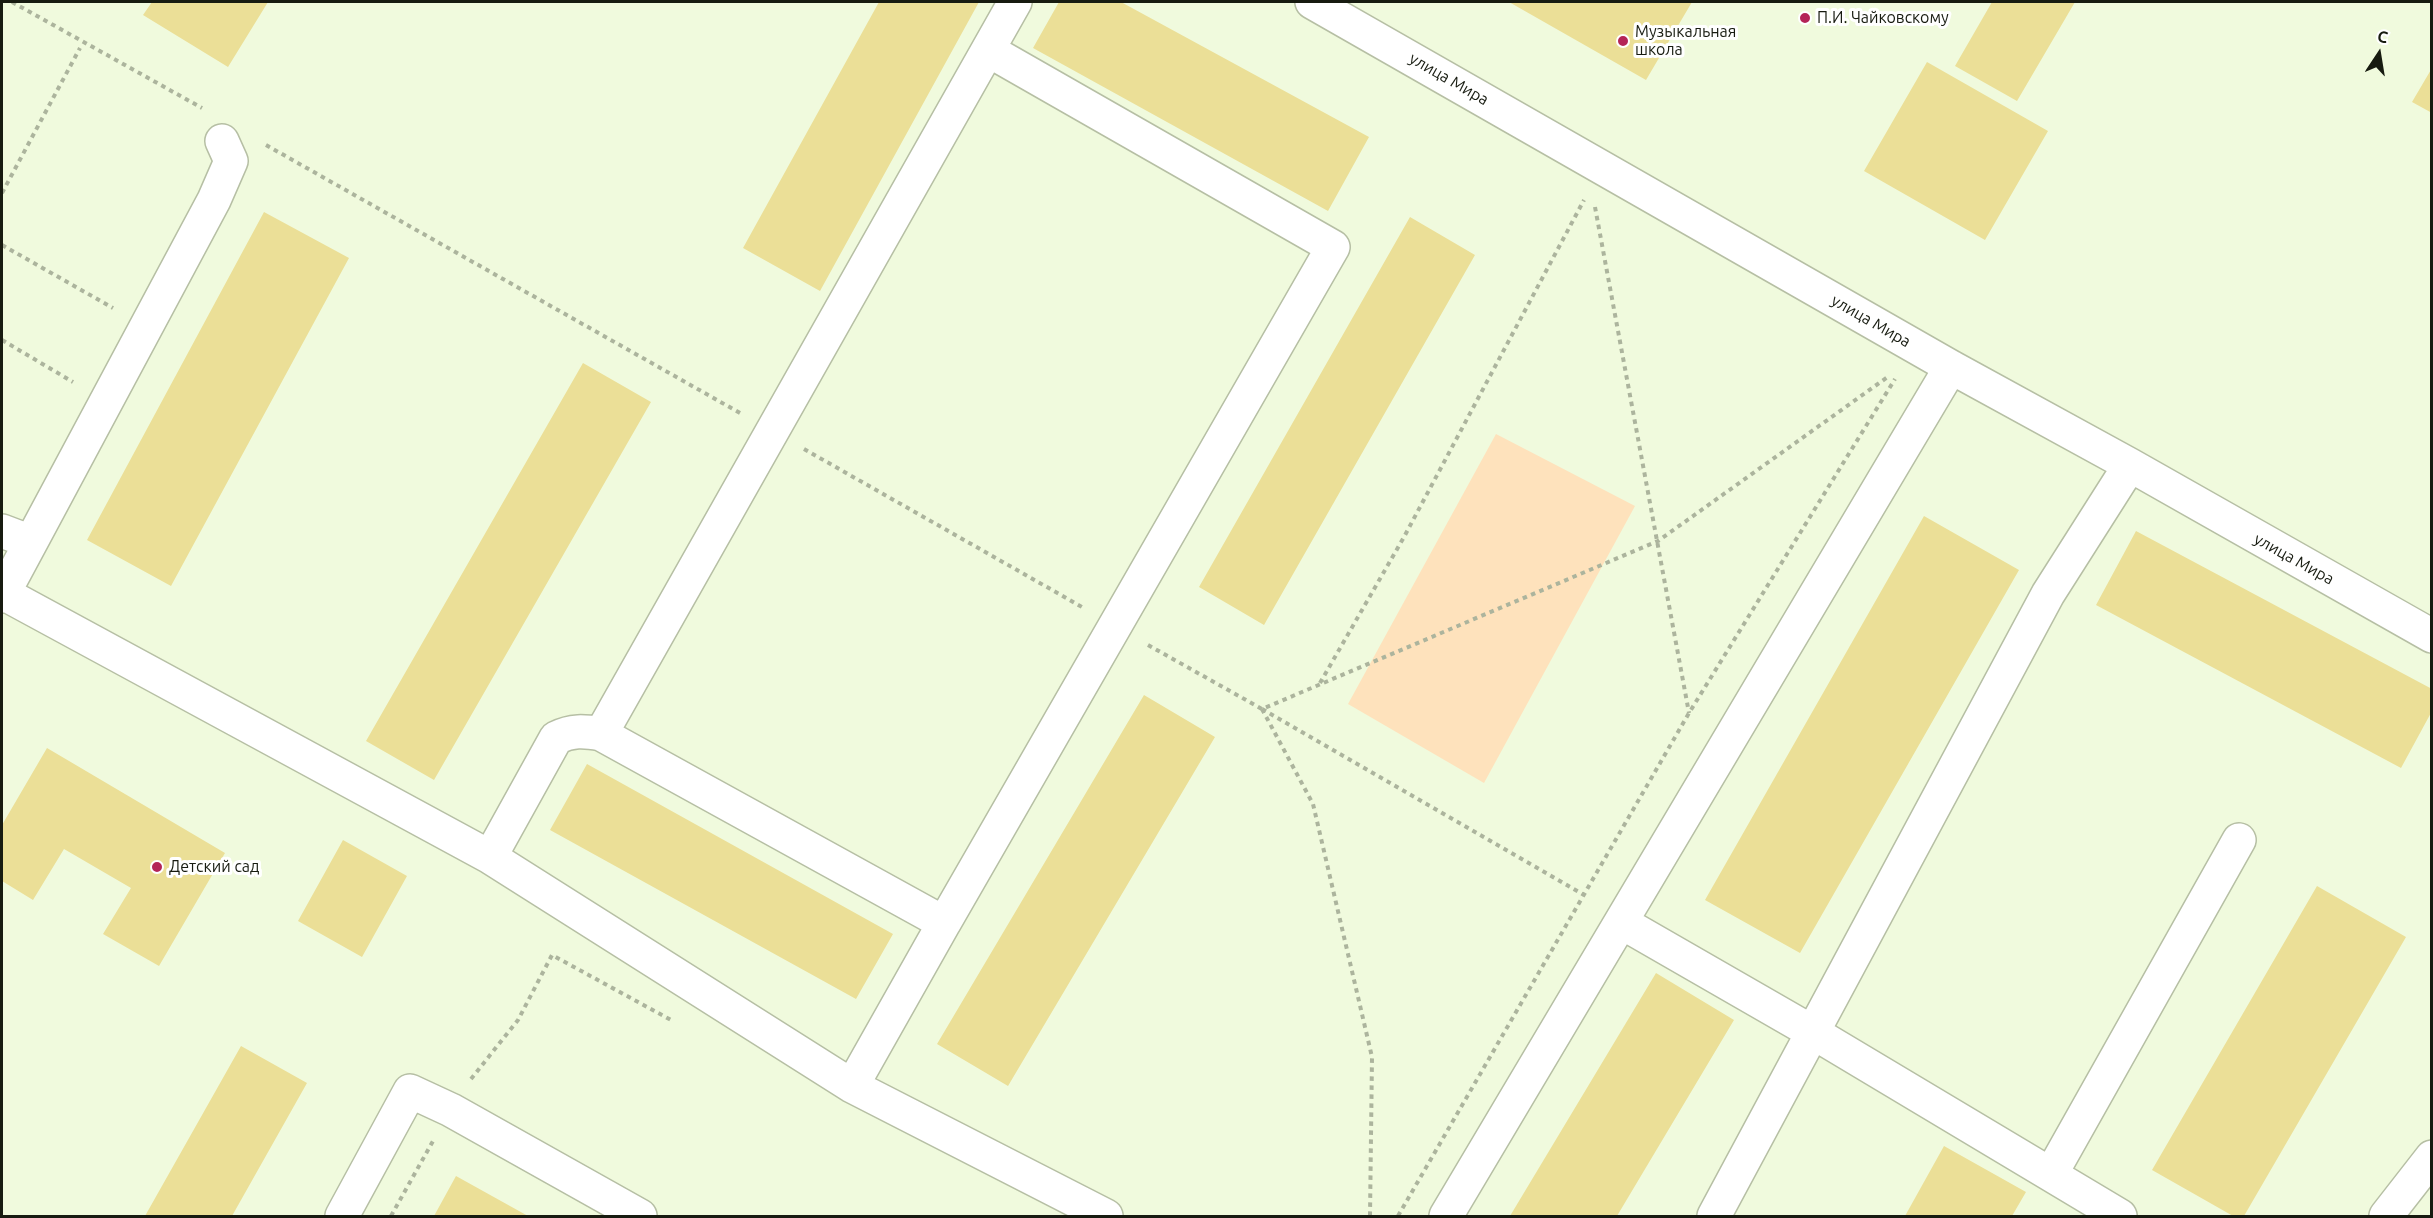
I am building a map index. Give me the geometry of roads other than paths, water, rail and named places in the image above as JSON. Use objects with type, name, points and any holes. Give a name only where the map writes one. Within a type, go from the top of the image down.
[{"type":"street","points":[[601,734],[1015,2]]},
{"type":"street","name":"улица Мира","points":[[1312,2],[1951,368],[2130,465],[2432,636]]},
{"type":"street","points":[[852,1086],[1333,247],[988,50]]},
{"type":"street","points":[[222,141],[231,161],[214,200],[107,401],[16,537],[2,594],[490,856],[852,1086],[1106,1216]]},
{"type":"street","points":[[1446,1216],[1951,368]]},
{"type":"street","points":[[1714,1216],[2048,594],[2130,465]]},
{"type":"street","points":[[490,856],[556,738],[567,732],[581,730],[601,734],[944,923]]},
{"type":"street","points":[[2051,1174],[2240,840]]},
{"type":"street","points":[[1621,921],[1814,1033],[2120,1216]]},
{"type":"street","points":[[342,1216],[410,1090],[451,1110],[640,1216]]},
{"type":"street","points":[[2386,1216],[2432,1157]]},
{"type":"place","name":"П.И. Чайковскому","points":[[1805,18]]},
{"type":"place","name":"Музыкальная школа","points":[[1623,41]]},
{"type":"place","name":"Детский сад","points":[[157,867]]}]
